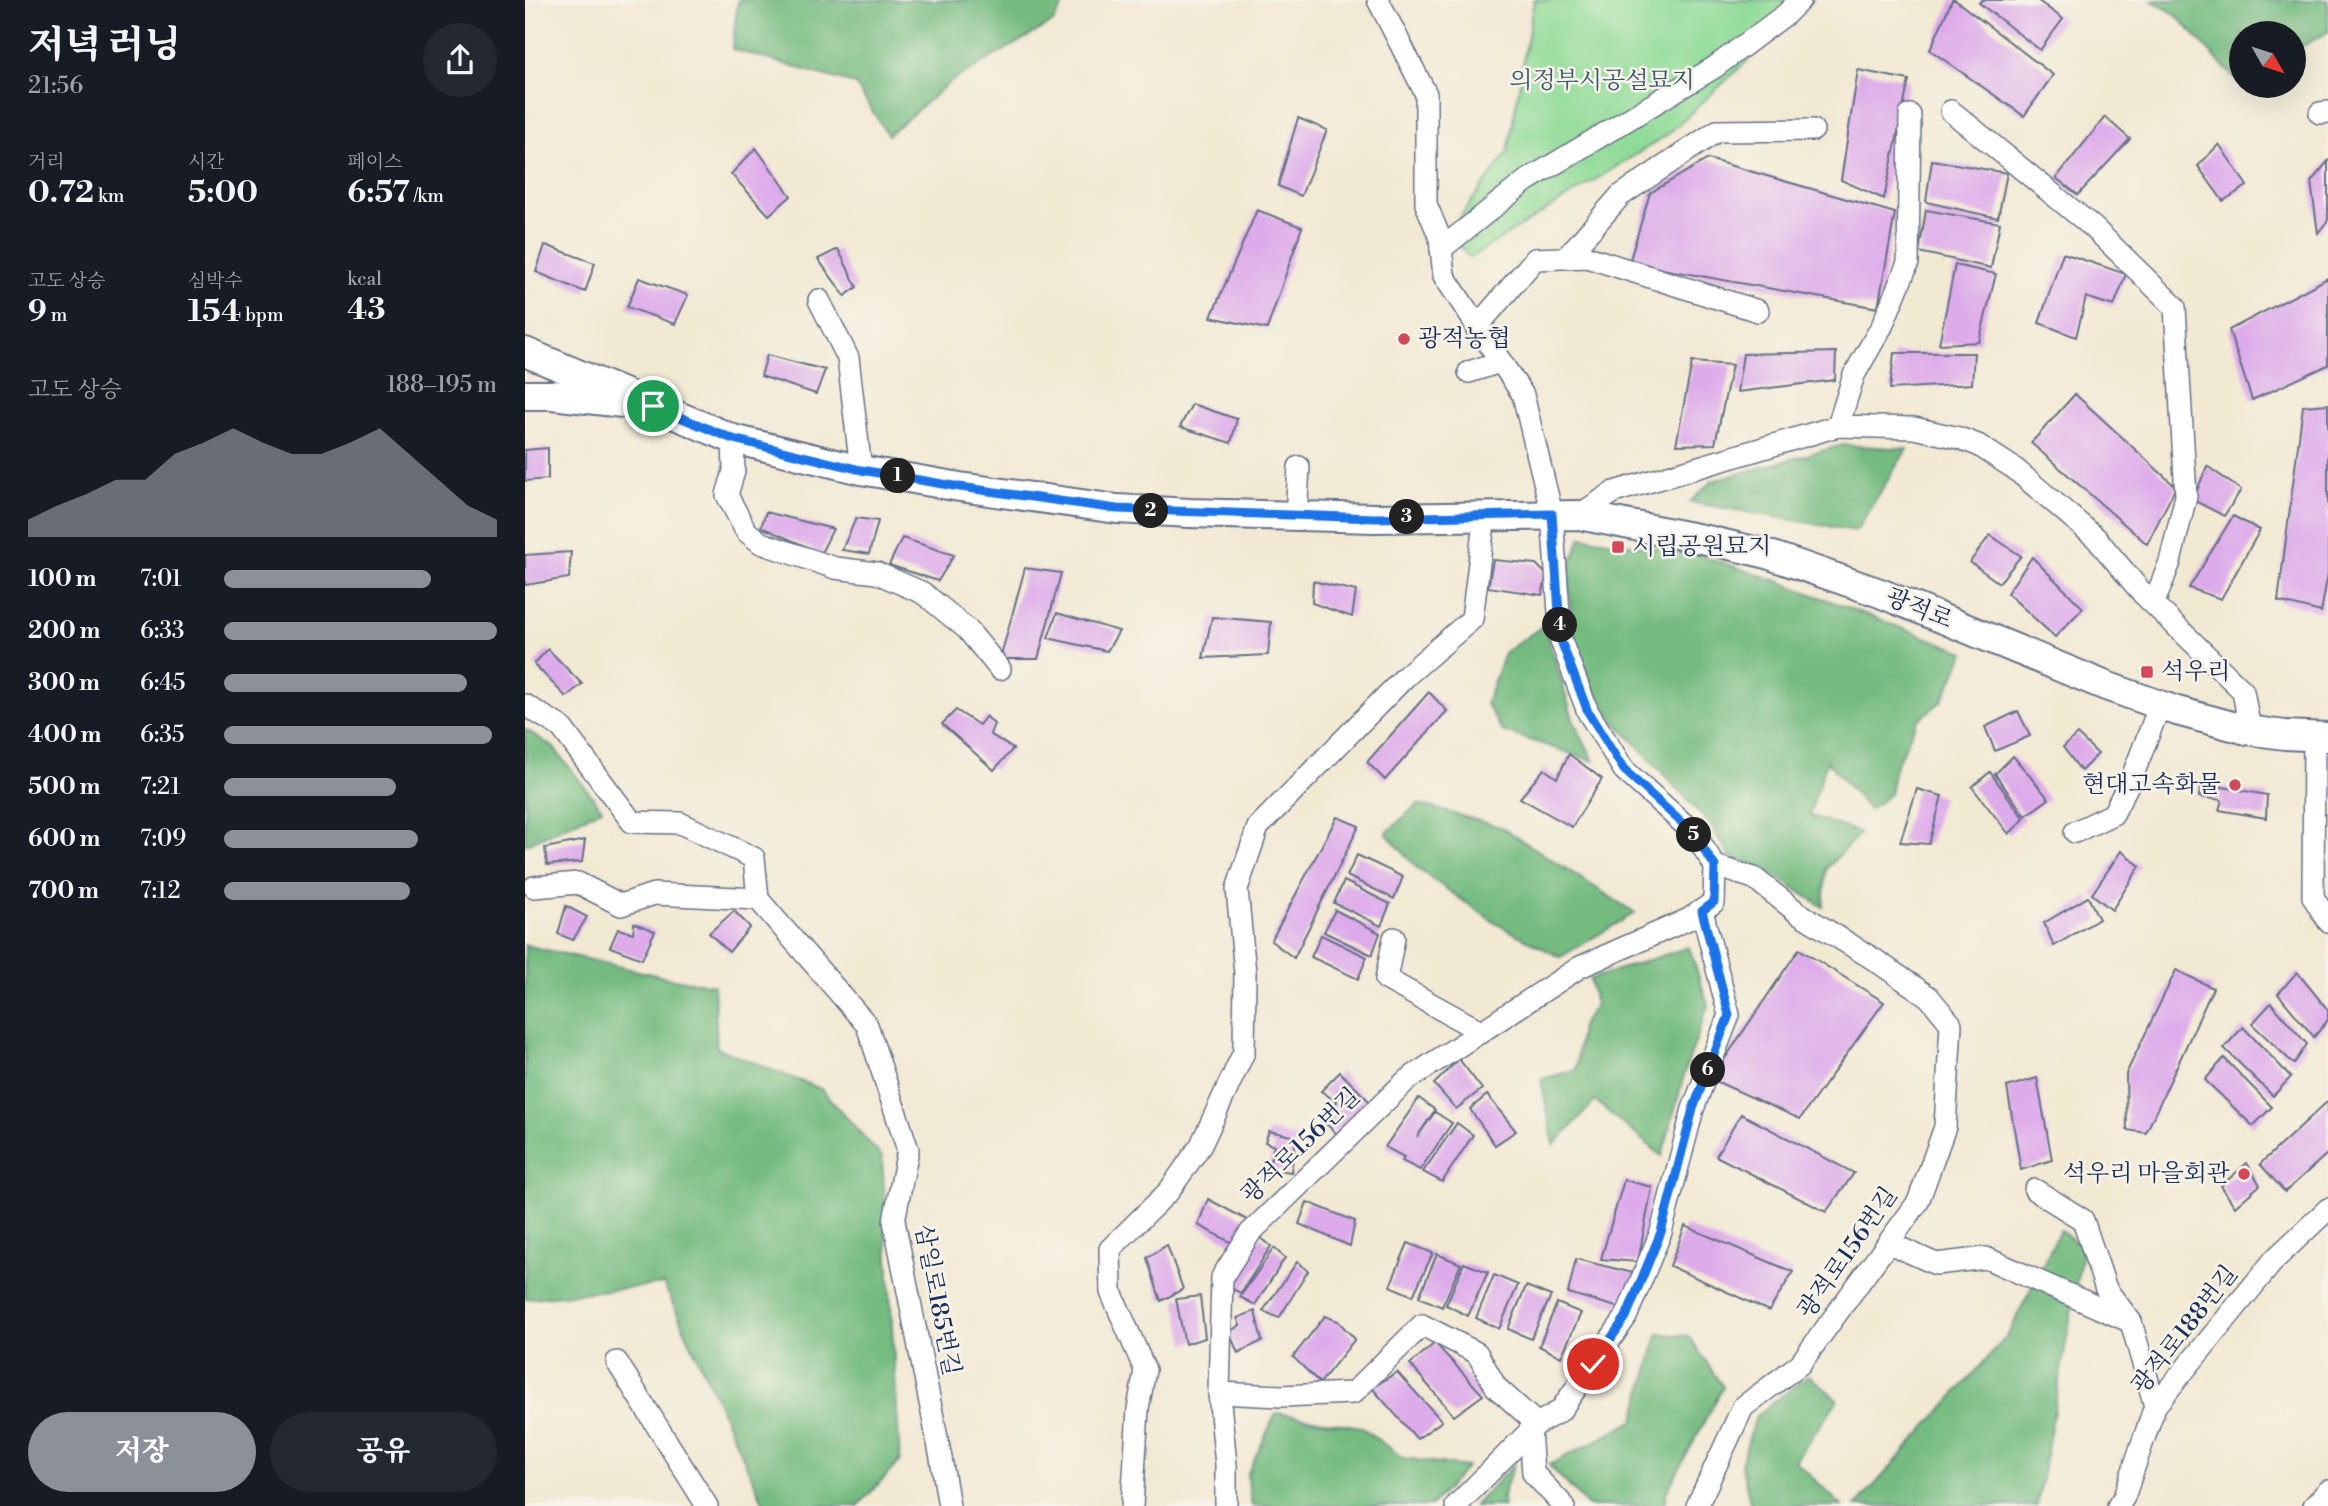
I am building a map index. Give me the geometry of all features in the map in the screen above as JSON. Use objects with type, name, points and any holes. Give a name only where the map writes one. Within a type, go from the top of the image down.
[{"type":"main road","name":"광적로","points":[[525,352],[733,439],[861,470],[960,487],[1117,509],[1375,518],[1566,514],[1767,554],[1881,593],[2106,686],[2160,705],[2250,730],[2321,737]]},
{"type":"main road","points":[[525,395],[552,395],[653,406]]},
{"type":"street","points":[[1378,0],[1426,94],[1426,204],[1440,238],[1444,276],[1476,328],[1523,395],[1566,514],[1561,641],[1588,712],[1624,770],[1693,833],[1715,866],[1714,902],[1702,911],[1729,1015],[1693,1109],[1661,1232],[1626,1317],[1560,1411],[1534,1427],[1456,1506]]},
{"type":"street","points":[[1441,249],[1526,181],[1715,67],[1800,0]]},
{"type":"street","points":[[1951,111],[2094,228],[2175,307],[2186,496],[2171,562],[2154,603]]},
{"type":"street","points":[[1838,426],[1854,374],[1882,326],[1908,262],[1910,115]]},
{"type":"street","points":[[1566,258],[1620,196],[1717,131],[1813,130]]},
{"type":"street","points":[[1476,328],[1535,259],[1587,257],[1759,311]]},
{"type":"street","points":[[819,300],[848,358],[861,470]]},
{"type":"street","points":[[1469,372],[1500,362]]},
{"type":"street","points":[[1566,514],[1614,492],[1838,426],[1914,428],[1959,438],[1977,445],[2015,469],[2096,538],[2154,603],[2243,691],[2250,730]]},
{"type":"street","points":[[733,439],[734,471],[727,495],[746,531],[761,543],[835,568],[877,573],[923,593],[967,629],[1000,669]]},
{"type":"street","points":[[1296,516],[1300,467]]},
{"type":"street","points":[[1132,1506],[1138,1409],[1145,1370],[1111,1292],[1110,1249],[1169,1191],[1201,1146],[1244,1052],[1245,973],[1237,889],[1258,827],[1406,676],[1472,619],[1485,515]]},
{"type":"street","points":[[525,705],[561,727],[632,822],[680,823],[754,858],[758,899],[654,894],[621,905],[578,883],[534,887]]},
{"type":"street","points":[[2075,832],[2113,814],[2132,777],[2160,705]]},
{"type":"street","points":[[2321,737],[2313,897],[2328,921]]},
{"type":"street","name":"광적로156번길","points":[[1696,1506],[1743,1407],[1800,1364],[1918,1202],[1945,1127],[1951,1024],[1929,997],[1797,912],[1754,878],[1715,866]]},
{"type":"street","name":"삼일로185번길","points":[[758,899],[867,1025],[908,1150],[894,1221],[949,1506]]},
{"type":"street","name":"광적로156번길","points":[[1226,1506],[1226,1465],[1219,1393],[1222,1277],[1250,1233],[1407,1080],[1580,967],[1702,911]]},
{"type":"street","points":[[1394,938],[1385,979],[1482,1032]]},
{"type":"street","points":[[2035,1190],[2083,1220],[2106,1289],[2131,1322],[2155,1406]]},
{"type":"street","name":"광적로188번길","points":[[2118,1506],[2124,1497],[2155,1406],[2275,1259],[2328,1209]]},
{"type":"street","points":[[1889,1243],[1936,1264],[1986,1258],[2131,1322]]},
{"type":"street","points":[[1219,1393],[1281,1396],[1353,1393],[1422,1325],[1477,1353],[1496,1387],[1534,1427],[1533,1473],[1564,1506]]},
{"type":"street","points":[[617,1362],[708,1506]]},
{"type":"street","points":[[2314,1506],[2328,1491]]},
{"type":"green space","points":[[738,0],[1066,0],[1053,22],[950,82],[888,135],[855,84],[732,49]]},
{"type":"green space","name":"의정부시공설묘지","points":[[1534,0],[1813,0],[1667,135],[1470,258],[1449,232],[1508,152]]},
{"type":"green space","points":[[2151,0],[2328,0],[2328,32],[2307,44],[2307,21],[2229,21],[2229,72],[2175,14]]},
{"type":"green space","points":[[1843,445],[1907,449],[1856,531],[1690,502],[1712,481]]},
{"type":"green space","points":[[1581,537],[1697,554],[1780,582],[1965,652],[1942,701],[1917,721],[1895,767],[1890,794],[1869,810],[1827,761],[1809,815],[1860,833],[1826,869],[1823,907],[1765,869],[1730,857],[1710,824],[1595,700],[1571,625],[1569,570]]},
{"type":"green space","points":[[1544,625],[1574,722],[1594,761],[1502,731],[1486,703],[1504,653]]},
{"type":"green space","points":[[525,729],[553,747],[602,809],[525,845]]},
{"type":"green space","points":[[1418,804],[1501,827],[1635,913],[1560,957],[1495,923],[1418,869],[1386,833]]},
{"type":"green space","points":[[525,945],[673,979],[714,985],[717,1048],[821,1089],[882,1157],[900,1461],[858,1506],[765,1506],[664,1284],[525,1299]]},
{"type":"green space","points":[[1689,947],[1708,1005],[1685,1072],[1662,1156],[1595,1101],[1554,1145],[1541,1079],[1576,1070],[1581,1026],[1595,1006],[1590,979]]},
{"type":"green space","points":[[2060,1230],[2083,1247],[2037,1506],[1856,1506],[2008,1335]]},
{"type":"green space","points":[[1658,1334],[1689,1336],[1723,1387],[1666,1493],[1664,1506],[1588,1506],[1549,1465],[1634,1421]]},
{"type":"green space","points":[[1809,1375],[1838,1400],[1795,1461],[1842,1506],[1751,1506],[1741,1464],[1756,1416]]},
{"type":"green space","points":[[1276,1413],[1361,1427],[1403,1458],[1467,1467],[1431,1506],[1252,1506],[1247,1475]]},
{"type":"green space","points":[[1514,1464],[1502,1498],[1504,1506],[1474,1506]]},
{"type":"building","points":[[1952,0],[2053,75],[2024,116],[1930,50]]},
{"type":"building","points":[[1982,0],[2037,0],[2063,19],[2040,50],[1979,3]]},
{"type":"building","points":[[1858,70],[1909,80],[1884,199],[1841,180]]},
{"type":"building","points":[[2105,117],[2130,139],[2078,195],[2056,178]]},
{"type":"building","points":[[1298,118],[1327,130],[1301,196],[1278,186]]},
{"type":"building","points":[[2219,144],[2247,186],[2223,201],[2198,166]]},
{"type":"building","points":[[756,148],[791,196],[769,215],[731,174]]},
{"type":"building","points":[[1708,159],[1895,213],[1878,308],[1629,263],[1650,193]]},
{"type":"building","points":[[1932,160],[2007,173],[1998,218],[1926,202]]},
{"type":"building","points":[[2328,161],[2328,220],[2318,233],[2311,182]]},
{"type":"building","points":[[1257,210],[1302,227],[1267,329],[1211,317]]},
{"type":"building","points":[[1926,210],[2000,223],[1991,268],[1919,252]]},
{"type":"building","points":[[545,245],[595,263],[585,292],[536,272]]},
{"type":"building","points":[[838,249],[857,287],[845,296],[818,259]]},
{"type":"building","points":[[2063,253],[2126,274],[2114,306],[2086,297],[2076,337],[2039,323]]},
{"type":"building","points":[[1955,265],[1996,274],[1979,342],[1939,344]]},
{"type":"building","points":[[639,278],[688,295],[675,324],[627,307]]},
{"type":"building","points":[[2328,278],[2328,365],[2252,400],[2229,330]]},
{"type":"building","points":[[1836,352],[1835,380],[1737,392],[1743,354]]},
{"type":"building","points":[[1894,353],[1974,353],[1972,384],[1890,389]]},
{"type":"building","points":[[767,355],[825,370],[816,394],[761,376]]},
{"type":"building","points":[[1692,362],[1732,365],[1715,444],[1676,445]]},
{"type":"building","points":[[2075,394],[2176,487],[2147,544],[2031,443]]},
{"type":"building","points":[[1192,404],[1237,419],[1231,443],[1180,427]]},
{"type":"building","points":[[2328,404],[2328,574],[2321,612],[2278,601],[2303,406]]},
{"type":"building","points":[[548,448],[548,479],[525,481],[525,450]]},
{"type":"building","points":[[2207,466],[2241,490],[2224,516],[2193,500]]},
{"type":"building","points":[[766,512],[833,529],[821,553],[761,527]]},
{"type":"building","points":[[2233,516],[2260,530],[2221,599],[2189,588]]},
{"type":"building","points":[[856,518],[878,521],[869,554],[842,550]]},
{"type":"building","points":[[1990,535],[2021,556],[1999,583],[1970,562]]},
{"type":"building","points":[[902,538],[954,555],[938,581],[889,565]]},
{"type":"building","points":[[571,552],[569,578],[525,585],[525,555]]},
{"type":"building","points":[[2032,557],[2083,608],[2055,637],[2007,593]]},
{"type":"building","points":[[1493,560],[1536,564],[1547,575],[1542,595],[1488,587]]},
{"type":"building","points":[[1025,568],[1061,573],[1038,659],[1000,659]]},
{"type":"building","points":[[1313,581],[1356,591],[1352,617],[1312,603]]},
{"type":"building","points":[[1057,613],[1119,631],[1107,651],[1048,638]]},
{"type":"building","points":[[1212,617],[1271,622],[1268,655],[1203,658]]},
{"type":"building","points":[[548,649],[582,684],[566,697],[534,664]]},
{"type":"building","points":[[1429,692],[1447,711],[1385,780],[1367,762]]},
{"type":"building","points":[[956,710],[979,725],[986,716],[994,724],[990,734],[1013,749],[994,770],[942,724]]},
{"type":"building","points":[[2018,711],[2030,736],[1995,751],[1985,727]]},
{"type":"building","points":[[2077,734],[2098,754],[2081,771],[2063,747]]},
{"type":"building","points":[[1569,754],[1602,779],[1572,827],[1520,798],[1544,769],[1557,778]]},
{"type":"building","points":[[2013,756],[2049,799],[2025,816],[1995,774]]},
{"type":"building","points":[[1990,772],[2024,819],[2009,834],[1972,787]]},
{"type":"building","points":[[2201,783],[2267,795],[2266,818],[2219,810],[2222,800],[2199,797]]},
{"type":"building","points":[[1917,789],[1942,796],[1929,844],[1900,842]]},
{"type":"building","points":[[1337,817],[1359,826],[1294,958],[1271,941]]},
{"type":"building","points":[[585,840],[582,862],[547,865],[545,848]]},
{"type":"building","points":[[2121,851],[2140,866],[2112,910],[2092,894]]},
{"type":"building","points":[[1357,855],[1403,877],[1394,899],[1347,876]]},
{"type":"building","points":[[1344,881],[1390,904],[1381,926],[1334,903]]},
{"type":"building","points":[[2088,897],[2099,919],[2054,946],[2044,923]]},
{"type":"building","points":[[566,906],[587,917],[573,940],[558,934]]},
{"type":"building","points":[[1335,910],[1380,933],[1372,955],[1324,932]]},
{"type":"building","points":[[734,911],[750,927],[729,952],[709,933]]},
{"type":"building","points":[[634,923],[655,931],[642,959],[610,947],[618,929],[633,933]]},
{"type":"building","points":[[1321,935],[1367,957],[1358,979],[1311,957]]},
{"type":"building","points":[[1799,949],[1884,1002],[1800,1119],[1711,1079]]},
{"type":"building","points":[[2176,970],[2213,988],[2146,1133],[2127,1130],[2126,1074]]},
{"type":"building","points":[[2297,972],[2328,1010],[2328,1020],[2314,1037],[2278,994]]},
{"type":"building","points":[[2271,1003],[2307,1044],[2294,1064],[2252,1024]]},
{"type":"building","points":[[2243,1027],[2291,1077],[2273,1096],[2224,1048]]},
{"type":"building","points":[[2224,1058],[2272,1107],[2253,1126],[2205,1080]]},
{"type":"building","points":[[1459,1059],[1482,1089],[1456,1109],[1434,1084]]},
{"type":"building","points":[[1340,1072],[1370,1102],[1338,1135],[1321,1119],[1337,1102],[1321,1091]]},
{"type":"building","points":[[2037,1078],[2052,1160],[2021,1170],[2007,1087]]},
{"type":"building","points":[[1487,1095],[1516,1131],[1495,1145],[1470,1109]]},
{"type":"building","points":[[1419,1098],[1435,1110],[1417,1137],[1435,1112],[1452,1123],[1420,1170],[1402,1161],[1404,1157],[1385,1147]]},
{"type":"building","points":[[2328,1101],[2328,1153],[2285,1192],[2260,1164]]},
{"type":"building","points":[[1741,1114],[1854,1173],[1826,1212],[1716,1156]]},
{"type":"building","points":[[1457,1123],[1473,1135],[1442,1182],[1423,1172]]},
{"type":"building","points":[[1269,1131],[1296,1137],[1291,1172],[1268,1168],[1274,1146],[1265,1142]]},
{"type":"building","name":"석우리 마을회관","points":[[2247,1163],[2260,1185],[2235,1207],[2221,1186]]},
{"type":"building","points":[[1624,1180],[1652,1187],[1638,1262],[1601,1259]]},
{"type":"building","points":[[1208,1199],[1247,1220],[1236,1245],[1198,1225]]},
{"type":"building","points":[[1307,1202],[1355,1221],[1350,1246],[1299,1224]]},
{"type":"building","points":[[1685,1226],[1793,1272],[1769,1311],[1670,1266]]},
{"type":"building","points":[[1260,1237],[1271,1246],[1241,1293],[1225,1286]]},
{"type":"building","points":[[1408,1243],[1433,1253],[1413,1296],[1390,1286]]},
{"type":"building","points":[[1167,1245],[1183,1289],[1161,1301],[1147,1258]]},
{"type":"building","points":[[1274,1248],[1285,1258],[1255,1305],[1240,1297]]},
{"type":"building","points":[[1437,1254],[1461,1264],[1442,1307],[1419,1297]]},
{"type":"building","points":[[1576,1259],[1637,1274],[1620,1308],[1568,1293]]},
{"type":"building","points":[[1297,1262],[1308,1271],[1279,1318],[1263,1311]]},
{"type":"building","points":[[1464,1263],[1488,1272],[1468,1316],[1446,1305]]},
{"type":"building","points":[[1494,1275],[1518,1285],[1499,1329],[1476,1318]]},
{"type":"building","points":[[1526,1286],[1551,1296],[1531,1339],[1508,1329]]},
{"type":"building","points":[[1200,1296],[1205,1338],[1185,1344],[1176,1299]]},
{"type":"building","points":[[1557,1303],[1581,1313],[1561,1357],[1539,1346]]},
{"type":"building","points":[[1255,1311],[1262,1341],[1238,1353],[1229,1332],[1240,1325],[1237,1318]]},
{"type":"building","points":[[1325,1316],[1338,1321],[1355,1339],[1320,1383],[1293,1357]]},
{"type":"building","points":[[1435,1343],[1483,1395],[1454,1416],[1410,1364]]},
{"type":"building","points":[[1397,1372],[1442,1421],[1417,1439],[1372,1388]]},
{"type":"place","name":"광적농협","points":[[1404,339]]},
{"type":"place","name":"시립공원묘지","points":[[1618,547]]},
{"type":"place","name":"석우리","points":[[2147,672]]},
{"type":"place","name":"현대고속화물","points":[[2235,785]]},
{"type":"place","name":"석우리 마을회관","points":[[2244,1174]]},
{"type":"route","points":[[653,406],[733,439],[861,470],[1117,509],[1375,518],[1552,514],[1561,641],[1588,712],[1624,770],[1693,833],[1715,866],[1714,902],[1702,911],[1729,1015],[1693,1109],[1661,1232],[1626,1317],[1593,1364]]}]
